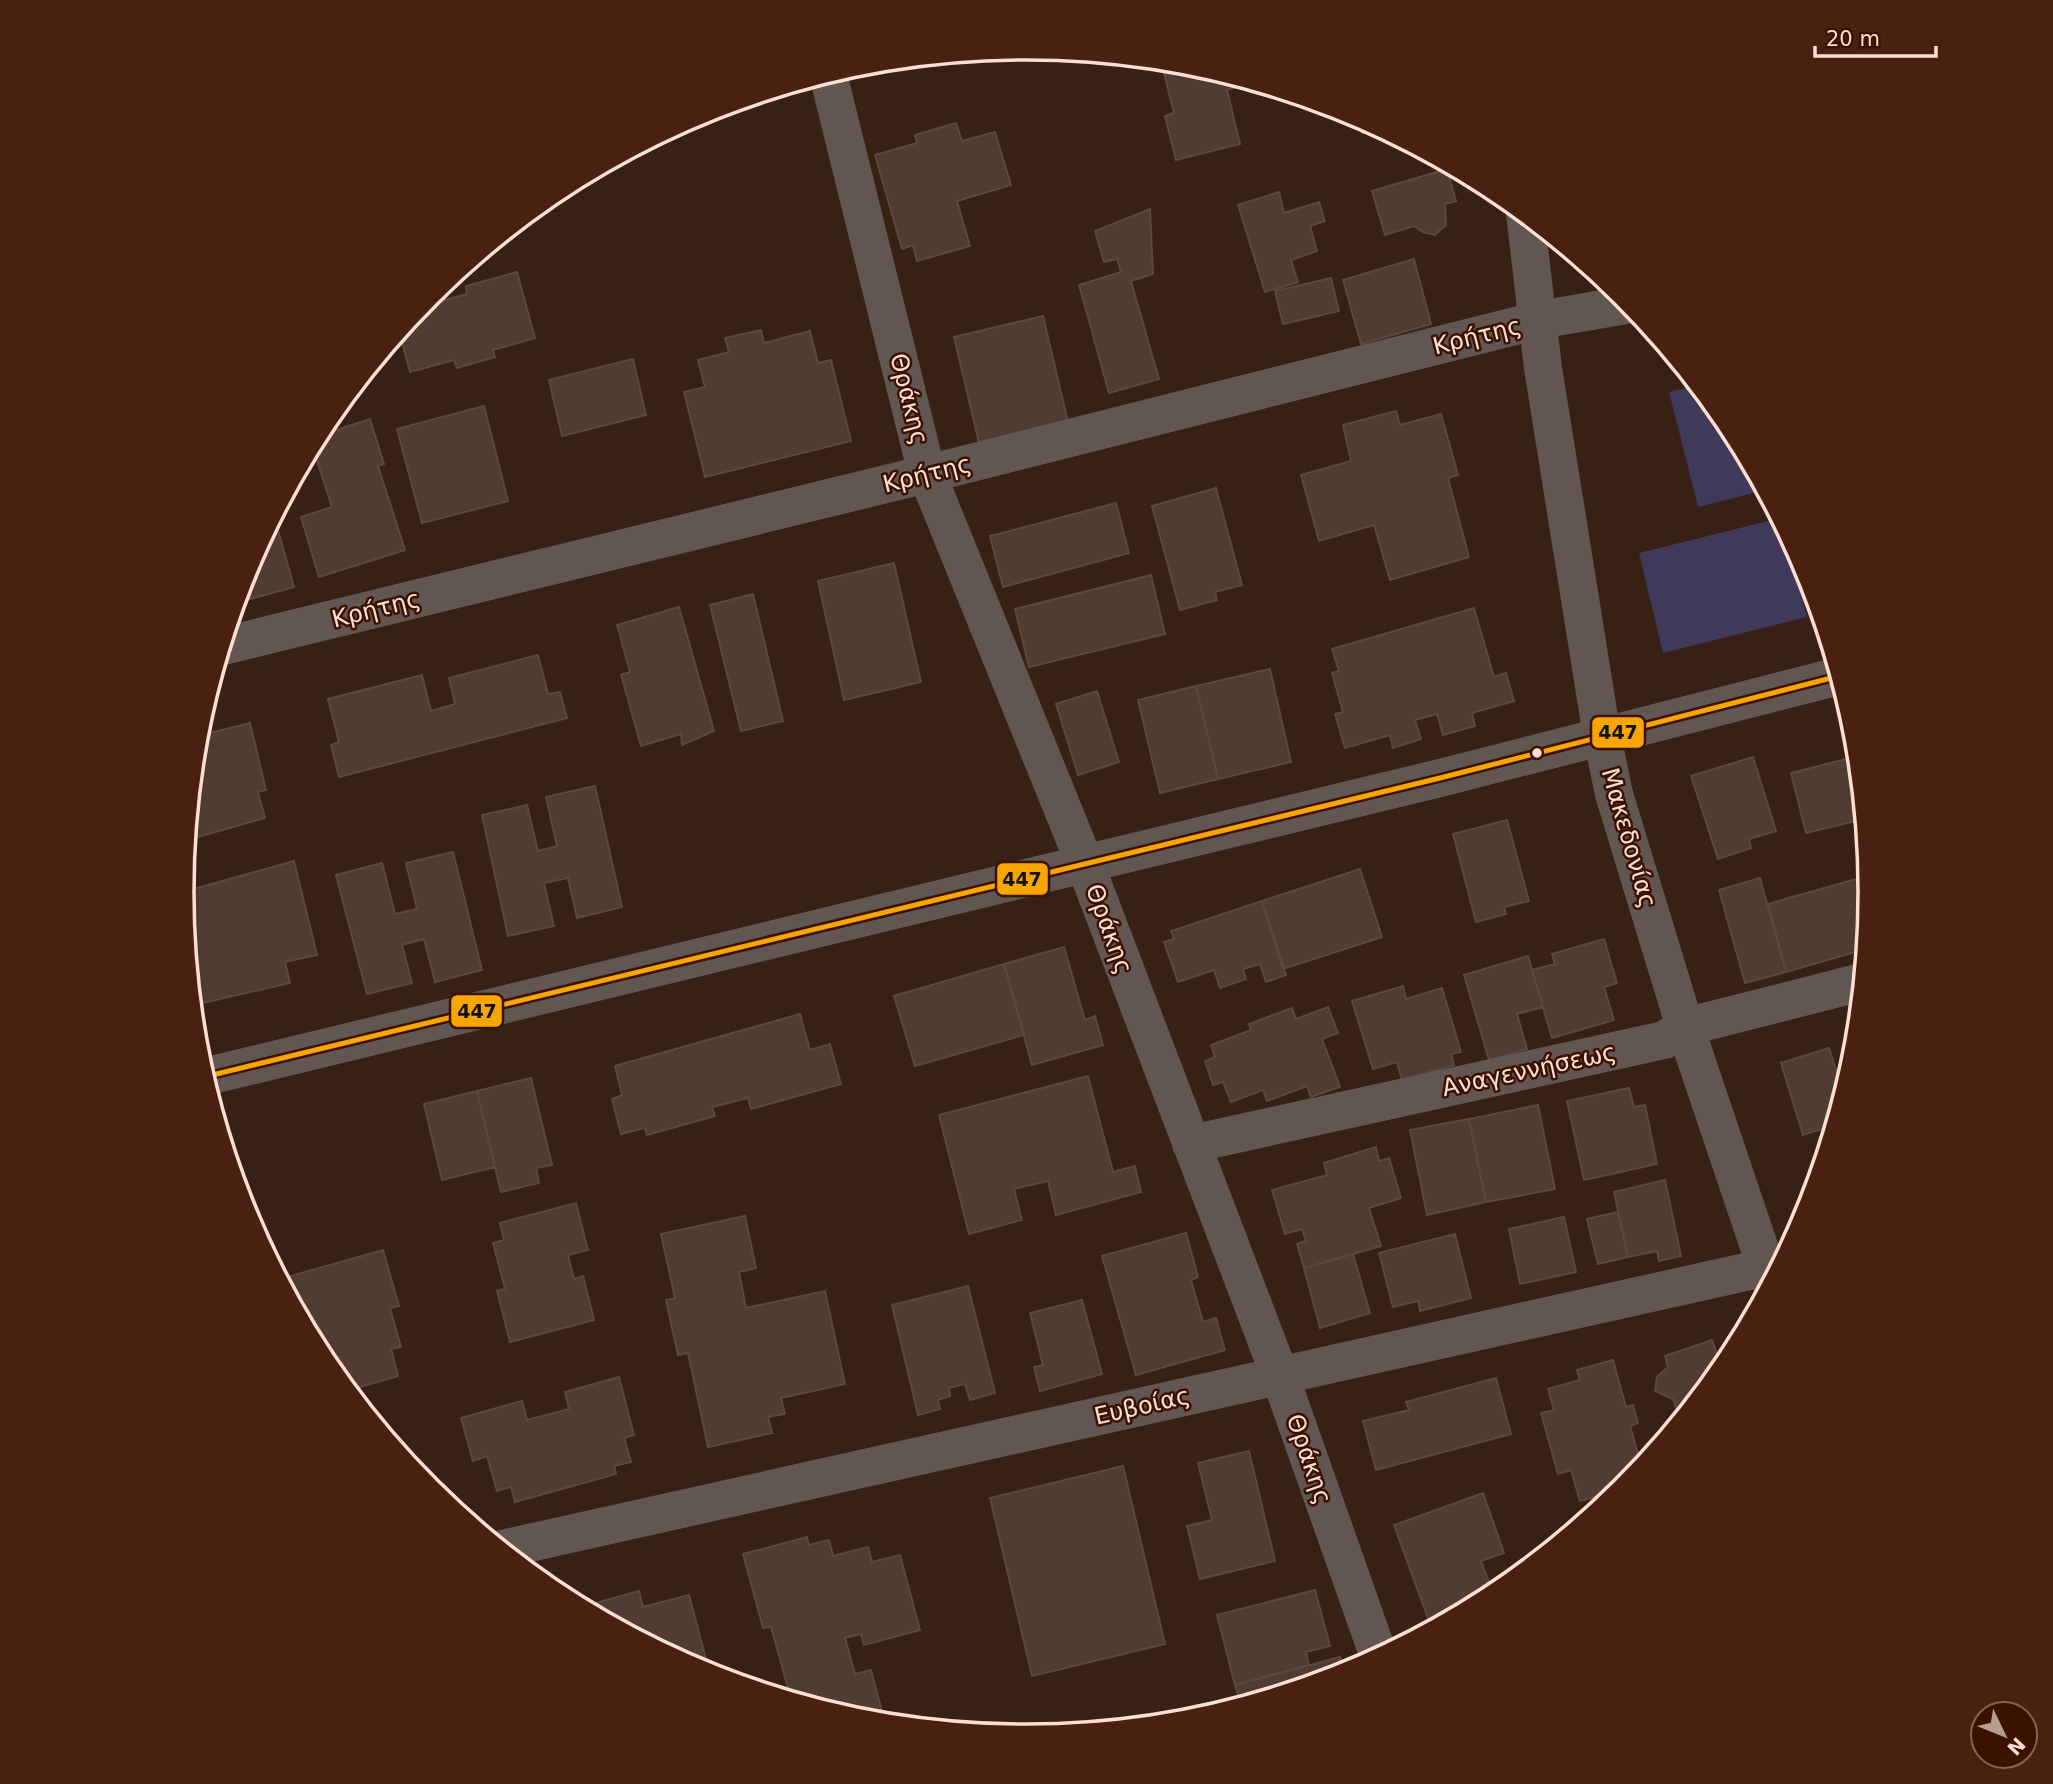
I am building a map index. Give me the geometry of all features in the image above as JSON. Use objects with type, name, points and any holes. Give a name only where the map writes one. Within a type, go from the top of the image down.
[{"type":"street","name":"Θράκης","points":[[830,83],[928,474],[1085,864],[1280,1376],[1376,1648]]},
{"type":"street","name":"Μακεδονίας","points":[[1527,228],[1543,368],[1602,736],[1614,794],[1685,1027],[1771,1264]]},
{"type":"street","name":"Κρήτης","points":[[232,644],[928,474],[1539,320],[1618,306]]},
{"type":"street","points":[[215,1074],[1440,778],[1831,678]]},
{"type":"street","name":"Αναγεννήσεως","points":[[1191,1144],[1664,1040],[1685,1027],[1854,984]]},
{"type":"street","name":"Ευβοίας","points":[[513,1547],[1280,1376],[1766,1272]]},
{"type":"shaded area","points":[[1689,387],[1719,429],[1756,492],[1698,507],[1669,392]]},
{"type":"shaded area","points":[[1771,520],[1797,577],[1807,617],[1663,653],[1639,553]]},
{"type":"building","points":[[1164,71],[1238,87],[1227,90],[1240,144],[1176,160],[1165,116],[1174,113]]},
{"type":"building","points":[[956,123],[962,141],[995,132],[1011,185],[957,201],[970,246],[917,261],[913,245],[902,249],[875,155],[917,143],[915,135]]},
{"type":"building","points":[[1442,170],[1449,174],[1456,201],[1445,204],[1446,225],[1435,235],[1414,226],[1385,235],[1372,191]]},
{"type":"building","points":[[1279,192],[1284,213],[1319,202],[1325,221],[1310,226],[1317,251],[1291,260],[1298,282],[1265,292],[1238,205]]},
{"type":"building","points":[[1150,209],[1153,274],[1131,281],[1159,379],[1109,393],[1079,285],[1121,272],[1117,259],[1104,262],[1095,231]]},
{"type":"building","points":[[1414,259],[1431,324],[1361,344],[1343,280]]},
{"type":"building","points":[[517,272],[535,338],[493,350],[495,357],[457,368],[454,360],[410,372],[402,342],[440,301],[467,294],[466,286]]},
{"type":"building","points":[[1331,278],[1339,311],[1283,324],[1275,291]]},
{"type":"building","points":[[1043,316],[1068,422],[979,443],[954,337]]},
{"type":"building","points":[[761,330],[764,343],[810,331],[818,363],[831,360],[851,441],[705,477],[684,392],[705,387],[698,360],[729,352],[725,338]]},
{"type":"building","points":[[633,359],[646,415],[562,436],[549,380]]},
{"type":"building","points":[[484,406],[508,501],[422,523],[397,429]]},
{"type":"building","points":[[1396,411],[1400,425],[1441,414],[1458,475],[1448,478],[1469,557],[1390,580],[1374,525],[1319,541],[1301,475],[1351,461],[1343,425]]},
{"type":"building","points":[[370,419],[384,464],[378,466],[405,550],[319,577],[301,517],[332,507],[316,459],[333,431]]},
{"type":"building","points":[[1216,488],[1242,585],[1215,592],[1217,600],[1180,610],[1152,506]]},
{"type":"building","points":[[1116,503],[1129,553],[1003,587],[990,536]]},
{"type":"building","points":[[278,529],[294,587],[247,600]]},
{"type":"building","points":[[894,563],[921,682],[844,700],[818,581]]},
{"type":"building","points":[[1151,575],[1165,634],[1029,667],[1015,609]]},
{"type":"building","points":[[753,594],[783,721],[741,731],[710,605]]},
{"type":"building","points":[[679,607],[714,731],[682,745],[681,734],[641,746],[621,675],[630,672],[617,625]]},
{"type":"building","points":[[1474,608],[1494,677],[1506,673],[1514,701],[1472,713],[1475,726],[1443,735],[1437,714],[1415,720],[1421,739],[1393,748],[1390,735],[1345,748],[1335,714],[1343,712],[1332,673],[1339,671],[1332,649]]},
{"type":"building","points":[[538,655],[548,694],[560,692],[567,718],[339,777],[331,745],[339,742],[328,699],[422,675],[431,711],[455,704],[449,678]]},
{"type":"building","points":[[1270,669],[1291,762],[1218,779],[1196,686]]},
{"type":"building","points":[[1196,686],[1218,779],[1160,793],[1138,700]]},
{"type":"building","points":[[1097,691],[1119,762],[1078,775],[1056,704]]},
{"type":"building","points":[[250,723],[266,790],[258,792],[265,818],[198,837],[201,783],[210,733]]},
{"type":"building","points":[[1753,757],[1776,831],[1749,839],[1751,848],[1718,859],[1691,776]]},
{"type":"building","points":[[1848,759],[1855,821],[1806,833],[1791,773]]},
{"type":"building","points":[[595,786],[622,907],[577,918],[568,878],[544,883],[554,926],[508,936],[482,815],[527,805],[538,851],[557,846],[546,797]]},
{"type":"building","points":[[1507,820],[1529,901],[1504,907],[1506,914],[1476,922],[1453,834]]},
{"type":"building","points":[[453,852],[482,970],[435,982],[424,939],[402,945],[412,983],[367,994],[336,875],[382,863],[395,914],[417,909],[406,863]]},
{"type":"building","points":[[294,861],[317,955],[285,962],[290,983],[202,1003],[194,889]]},
{"type":"building","points":[[1360,869],[1382,937],[1283,969],[1262,901]]},
{"type":"building","points":[[1760,878],[1786,972],[1745,983],[1719,890]]},
{"type":"building","points":[[1858,878],[1856,952],[1786,972],[1768,904]]},
{"type":"building","points":[[1262,901],[1286,975],[1266,982],[1260,964],[1243,969],[1246,979],[1220,988],[1214,970],[1178,982],[1164,942],[1174,939],[1171,931]]},
{"type":"building","points":[[1604,939],[1617,983],[1604,987],[1614,1020],[1552,1038],[1532,970],[1555,964],[1552,954]]},
{"type":"building","points":[[1064,947],[1085,1020],[1095,1016],[1103,1045],[1032,1065],[1004,964]]},
{"type":"building","points":[[1528,956],[1543,1007],[1517,1014],[1527,1049],[1489,1060],[1464,975]]},
{"type":"building","points":[[1004,964],[1024,1035],[915,1066],[894,996]]},
{"type":"building","points":[[1403,986],[1406,999],[1442,988],[1461,1052],[1451,1054],[1454,1065],[1402,1080],[1397,1062],[1373,1069],[1352,1001]]},
{"type":"building","points":[[1328,1007],[1338,1033],[1322,1039],[1340,1087],[1311,1097],[1307,1086],[1267,1101],[1263,1090],[1231,1102],[1223,1082],[1213,1085],[1205,1061],[1215,1057],[1211,1045],[1251,1030],[1249,1024],[1292,1008],[1296,1019]]},
{"type":"building","points":[[800,1014],[810,1050],[830,1044],[841,1084],[751,1109],[748,1098],[712,1107],[715,1116],[647,1135],[645,1128],[621,1134],[612,1099],[622,1095],[615,1066]]},
{"type":"building","points":[[1829,1048],[1838,1076],[1825,1128],[1803,1135],[1781,1063]]},
{"type":"building","points":[[1088,1076],[1113,1172],[1135,1166],[1141,1192],[1056,1215],[1048,1181],[1014,1189],[1022,1220],[969,1234],[939,1115]]},
{"type":"building","points":[[531,1078],[552,1165],[536,1168],[539,1183],[501,1192],[477,1091]]},
{"type":"building","points":[[1629,1088],[1634,1107],[1645,1105],[1657,1164],[1584,1180],[1567,1101]]},
{"type":"building","points":[[477,1091],[495,1167],[442,1180],[424,1104]]},
{"type":"building","points":[[1538,1105],[1555,1189],[1486,1202],[1469,1119]]},
{"type":"building","points":[[1469,1119],[1486,1202],[1427,1215],[1410,1130]]},
{"type":"building","points":[[1376,1147],[1379,1161],[1389,1158],[1401,1198],[1369,1208],[1381,1246],[1304,1268],[1297,1244],[1306,1241],[1302,1229],[1285,1234],[1272,1190],[1327,1175],[1324,1163]]},
{"type":"building","points":[[1665,1180],[1681,1256],[1659,1261],[1657,1251],[1628,1257],[1614,1192]]},
{"type":"building","points":[[576,1203],[588,1250],[568,1255],[574,1279],[583,1276],[594,1320],[510,1342],[497,1291],[505,1289],[493,1243],[504,1240],[500,1223]]},
{"type":"building","points":[[1618,1212],[1628,1257],[1598,1264],[1587,1219]]},
{"type":"building","points":[[745,1216],[756,1268],[739,1272],[746,1308],[825,1291],[845,1384],[781,1398],[785,1414],[768,1417],[772,1433],[708,1447],[688,1353],[678,1355],[666,1300],[675,1298],[661,1234]]},
{"type":"building","points":[[1564,1217],[1576,1272],[1520,1284],[1509,1229]]},
{"type":"building","points":[[1186,1233],[1198,1277],[1191,1280],[1203,1322],[1216,1318],[1225,1350],[1136,1375],[1102,1256]]},
{"type":"building","points":[[1455,1234],[1471,1298],[1420,1311],[1418,1301],[1393,1307],[1379,1253]]},
{"type":"building","points":[[383,1250],[399,1306],[390,1308],[401,1347],[391,1349],[398,1376],[358,1388],[344,1369],[341,1357],[336,1358],[334,1355],[289,1276]]},
{"type":"building","points":[[1353,1254],[1370,1313],[1320,1328],[1304,1268]]},
{"type":"building","points":[[968,1286],[995,1393],[970,1400],[965,1384],[949,1388],[950,1396],[938,1400],[940,1409],[918,1415],[892,1305]]},
{"type":"building","points":[[1082,1300],[1102,1374],[1040,1391],[1034,1367],[1043,1365],[1030,1313]]},
{"type":"building","points":[[1712,1340],[1718,1357],[1677,1411],[1673,1399],[1655,1391],[1657,1377],[1668,1367],[1665,1356]]},
{"type":"building","points":[[1613,1360],[1626,1407],[1633,1405],[1638,1423],[1630,1426],[1638,1456],[1599,1496],[1580,1501],[1571,1470],[1558,1474],[1541,1413],[1554,1410],[1548,1389],[1580,1380],[1577,1370]]},
{"type":"building","points":[[619,1377],[634,1435],[624,1438],[631,1462],[614,1466],[616,1474],[515,1502],[511,1487],[497,1491],[487,1456],[473,1461],[461,1418],[522,1401],[527,1420],[569,1409],[565,1392]]},
{"type":"building","points":[[1496,1378],[1511,1434],[1376,1470],[1363,1421],[1409,1410],[1406,1402]]},
{"type":"building","points":[[1249,1451],[1275,1561],[1200,1579],[1187,1526],[1212,1520],[1198,1463]]},
{"type":"building","points":[[1123,1466],[1165,1644],[1032,1676],[990,1498]]},
{"type":"building","points":[[1483,1493],[1504,1553],[1481,1561],[1489,1584],[1429,1621],[1394,1525]]},
{"type":"building","points":[[807,1537],[809,1545],[829,1540],[833,1556],[868,1547],[872,1562],[900,1555],[920,1630],[864,1645],[861,1634],[845,1638],[855,1674],[871,1670],[882,1712],[788,1689],[771,1627],[763,1628],[743,1554]]},
{"type":"building","points":[[1315,1590],[1330,1646],[1306,1652],[1309,1665],[1235,1685],[1217,1615]]},
{"type":"building","points":[[639,1591],[643,1607],[689,1595],[706,1660],[658,1639],[595,1603]]},
{"type":"building","points":[[1340,1657],[1342,1662],[1239,1697],[1235,1685]]},
{"type":"transit line","name":"447","points":[[215,1074],[1440,778],[1831,678]]}]
